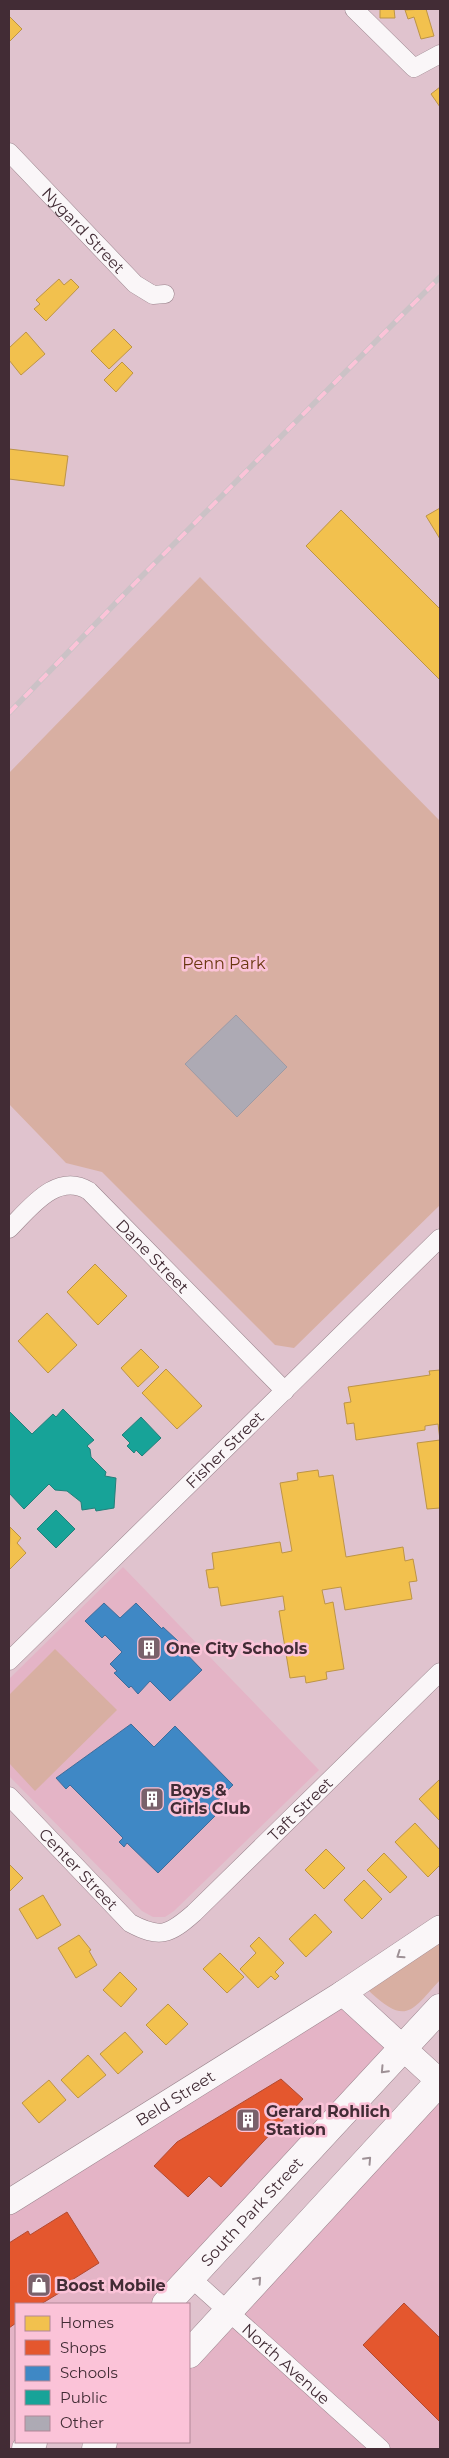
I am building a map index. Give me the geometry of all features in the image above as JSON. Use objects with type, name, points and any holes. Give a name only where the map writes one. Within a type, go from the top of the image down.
[{"type":"main road","name":"South Park Street","points":[[167,2303],[440,2008]]},
{"type":"main road","points":[[190,2353],[440,2082]]},
{"type":"street","points":[[354,9],[414,68],[440,54]]},
{"type":"street","name":"Nygard Street","points":[[9,152],[134,284],[153,295],[165,294]]},
{"type":"street","name":"Dane Street","points":[[9,1229],[39,1199],[60,1185],[80,1186],[89,1191],[285,1391]]},
{"type":"street","name":"Fisher Street","points":[[9,1661],[440,1238]]},
{"type":"street","name":"Taft Street","points":[[154,1933],[173,1930],[194,1914],[440,1672]]},
{"type":"street","name":"Center Street","points":[[9,1796],[124,1918],[138,1927],[154,1933]]},
{"type":"street","name":"Beld Street","points":[[9,2202],[343,1993],[440,1928]]},
{"type":"street","points":[[343,1993],[440,2082]]},
{"type":"street","name":"North Avenue","points":[[191,2278],[381,2449]]},
{"type":"shaded area","points":[[123,1567],[319,1770],[174,1911],[165,1917],[153,1917],[142,1911],[9,1776],[9,1679]]},
{"type":"shaded area","points":[[343,1993],[404,2048],[167,2303],[15,2303],[15,2443],[26,2449],[9,2449],[9,2202]]},
{"type":"shaded area","points":[[440,2081],[440,2449],[96,2449],[102,2443],[190,2443],[190,2353]]},
{"type":"green space","name":"Penn Park","points":[[200,577],[440,821],[440,1205],[294,1348],[275,1345],[102,1172],[66,1163],[9,1104],[9,773]]},
{"type":"green space","points":[[55,1649],[117,1710],[35,1791],[9,1763],[9,1695]]},
{"type":"green space","points":[[440,1938],[440,1980],[414,2007],[407,2011],[391,2008],[369,1991],[371,1981]]},
{"type":"building: Homes","points":[[380,9],[394,9],[395,18],[380,18]]},
{"type":"building: Homes","points":[[426,9],[434,36],[421,39],[414,17],[408,19],[405,10]]},
{"type":"building: Homes","points":[[9,16],[22,29],[9,42]]},
{"type":"building: Homes","points":[[440,87],[440,107],[431,94]]},
{"type":"building: Homes","points":[[59,279],[64,285],[71,279],[79,287],[46,321],[34,309],[40,304],[36,300]]},
{"type":"building: Homes","points":[[114,329],[132,347],[109,369],[91,351]]},
{"type":"building: Homes","points":[[26,332],[45,354],[21,375],[9,360],[9,348]]},
{"type":"building: Homes","points":[[122,362],[133,373],[116,392],[104,380]]},
{"type":"building: Homes","points":[[9,449],[68,456],[64,486],[9,479]]},
{"type":"building: Homes","points":[[440,508],[440,539],[426,516]]},
{"type":"building: Homes","points":[[341,510],[440,609],[440,680],[306,546]]},
{"type":"building: Homes","points":[[95,1264],[127,1296],[98,1325],[67,1292]]},
{"type":"building: Homes","points":[[47,1313],[77,1345],[48,1373],[18,1341]]},
{"type":"building: Homes","points":[[141,1349],[159,1367],[138,1387],[121,1368]]},
{"type":"building: Homes","points":[[166,1369],[202,1406],[177,1429],[142,1393]]},
{"type":"building: Homes","points":[[440,1370],[440,1440],[438,1424],[425,1426],[425,1430],[356,1440],[354,1423],[347,1424],[344,1403],[351,1402],[348,1387],[430,1375],[429,1371]]},
{"type":"building: Homes","points":[[440,1440],[440,1508],[427,1509],[417,1443]]},
{"type":"building: Homes","points":[[318,1470],[319,1477],[333,1475],[346,1557],[403,1547],[405,1561],[413,1559],[417,1581],[409,1582],[412,1599],[345,1610],[341,1587],[322,1590],[325,1604],[333,1602],[344,1669],[326,1672],[327,1679],[306,1683],[305,1676],[290,1678],[279,1611],[285,1610],[283,1596],[221,1606],[218,1587],[209,1588],[206,1570],[214,1569],[212,1553],[280,1542],[282,1553],[292,1551],[280,1483],[298,1480],[297,1473]]},
{"type":"building: Homes","points":[[10,1527],[21,1538],[17,1543],[26,1553],[9,1570]]},
{"type":"building: Homes","points":[[440,1781],[440,1821],[419,1799]]},
{"type":"building: Homes","points":[[415,1823],[440,1850],[440,1865],[428,1877],[395,1842]]},
{"type":"building: Homes","points":[[326,1849],[345,1868],[324,1889],[305,1870]]},
{"type":"building: Homes","points":[[384,1853],[407,1877],[390,1893],[367,1870]]},
{"type":"building: Homes","points":[[9,1864],[23,1878],[9,1892]]},
{"type":"building: Homes","points":[[364,1880],[382,1899],[362,1919],[344,1900]]},
{"type":"building: Homes","points":[[43,1895],[61,1925],[37,1939],[19,1909]]},
{"type":"building: Homes","points":[[315,1914],[332,1932],[306,1957],[289,1939]]},
{"type":"building: Homes","points":[[79,1935],[91,1950],[89,1951],[97,1965],[76,1978],[58,1948]]},
{"type":"building: Homes","points":[[259,1937],[284,1963],[275,1972],[279,1976],[275,1980],[271,1976],[258,1988],[240,1969],[256,1953],[250,1946]]},
{"type":"building: Homes","points":[[220,1953],[244,1977],[227,1993],[203,1969]]},
{"type":"building: Homes","points":[[120,1972],[137,1989],[121,2007],[103,1990]]},
{"type":"building: Homes","points":[[168,2004],[188,2024],[166,2045],[146,2025]]},
{"type":"building: Homes","points":[[125,2032],[143,2052],[118,2074],[100,2054]]},
{"type":"building: Homes","points":[[88,2055],[106,2075],[78,2098],[61,2080]]},
{"type":"building: Homes","points":[[49,2080],[66,2100],[39,2123],[22,2103]]},
{"type":"building: Shops","name":"Gerard Rohlich Station","points":[[281,2079],[303,2099],[221,2187],[209,2176],[188,2197],[154,2166],[177,2142]]},
{"type":"building: Shops","points":[[67,2212],[99,2263],[67,2283],[69,2287],[43,2303],[15,2303],[15,2324],[9,2328],[9,2243],[28,2231],[30,2235]]},
{"type":"building: Shops","points":[[404,2303],[440,2338],[440,2422],[363,2345]]},
{"type":"building: Schools","name":"One City Schools","points":[[104,1603],[120,1618],[136,1603],[162,1629],[163,1627],[178,1641],[176,1643],[202,1670],[170,1701],[150,1681],[138,1694],[131,1686],[129,1688],[114,1673],[117,1671],[110,1664],[122,1652],[105,1635],[102,1638],[85,1621]]},
{"type":"building: Schools","name":"Boys & Girls Club","points":[[131,1724],[154,1747],[175,1726],[233,1785],[209,1809],[215,1816],[158,1873],[127,1843],[124,1847],[119,1842],[123,1838],[70,1785],[66,1789],[56,1778]]},
{"type":"building: Public","points":[[63,1409],[94,1440],[87,1446],[90,1449],[91,1457],[106,1472],[105,1476],[116,1478],[114,1508],[96,1511],[95,1508],[82,1510],[81,1502],[67,1491],[55,1490],[49,1484],[24,1509],[9,1493],[9,1411],[32,1434],[53,1414],[56,1417]]},
{"type":"building: Public","points":[[141,1417],[161,1438],[142,1456],[136,1450],[134,1453],[127,1446],[130,1443],[122,1435]]},
{"type":"building: Public","points":[[56,1510],[75,1529],[56,1548],[37,1529]]},
{"type":"building: Other","points":[[236,1015],[287,1067],[237,1117],[185,1064]]},
{"type":"railway","points":[[9,713],[140,578],[440,277]]},
{"type":"place","name":"One City Schools","points":[[149,1648]]},
{"type":"place","name":"Boys & Girls Club","points":[[152,1799]]},
{"type":"place","name":"Gerard Rohlich Station","points":[[248,2120]]},
{"type":"place","name":"Boost Mobile","points":[[39,2285]]}]
